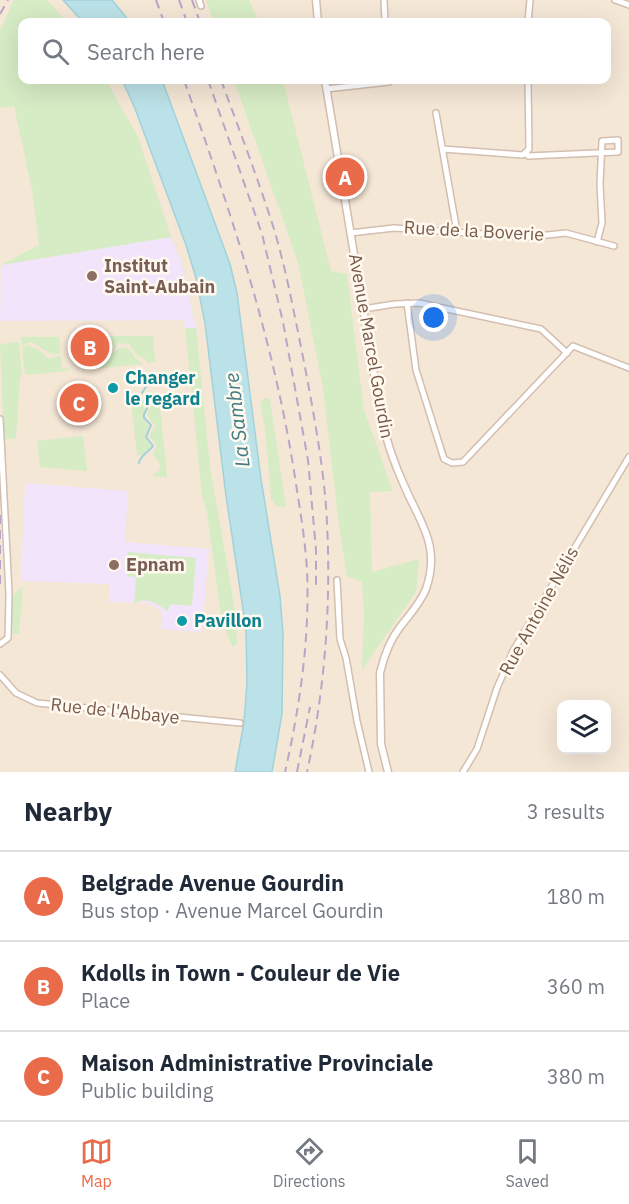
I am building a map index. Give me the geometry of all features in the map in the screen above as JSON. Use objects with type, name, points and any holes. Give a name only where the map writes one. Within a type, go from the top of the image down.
[{"type":"street","points":[[316,0],[318,18]]},
{"type":"street","points":[[384,0],[385,18]]},
{"type":"street","points":[[528,18],[530,0]]},
{"type":"street","points":[[615,0],[629,5]]},
{"type":"street","name":"Avenue Marcel Gourdin","points":[[325,84],[385,436],[406,492],[426,530],[431,550],[426,589],[393,638],[380,673],[381,744],[388,772]]},
{"type":"street","points":[[326,89],[371,84]]},
{"type":"street","points":[[443,149],[523,155],[529,149],[528,84]]},
{"type":"street","points":[[436,112],[457,232]]},
{"type":"street","points":[[526,152],[528,156],[602,152],[600,184],[602,223],[597,242]]},
{"type":"street","name":"Rue de la Boverie","points":[[350,233],[394,228],[528,237],[566,233],[614,246]]},
{"type":"street","points":[[407,303],[416,370],[444,459],[452,463],[463,462],[573,346],[629,368]]},
{"type":"street","points":[[363,309],[419,303],[541,329],[567,353]]},
{"type":"street","points":[[0,419],[9,593],[8,638],[0,644]]},
{"type":"street","name":"Rue Antoine Nélis","points":[[463,772],[477,749],[497,688],[518,643],[627,466],[629,457]]},
{"type":"street","points":[[337,580],[340,639],[346,658],[363,753],[369,772]]},
{"type":"street","name":"Rue de l'Abbaye","points":[[0,675],[16,693],[37,703],[240,723]]},
{"type":"shaded area","points":[[0,0],[629,0],[629,772],[0,772]]},
{"type":"shaded area","name":"Institut Saint-Aubain","points":[[171,237],[181,261],[196,328],[185,328],[184,320],[0,321],[1,265]]},
{"type":"shaded area","name":"Epnam","points":[[25,483],[128,491],[125,542],[209,549],[202,632],[161,629],[162,612],[149,603],[109,602],[110,584],[21,581]]},
{"type":"green space","points":[[14,0],[47,0],[63,18],[18,18],[18,84],[108,84],[138,137],[171,237],[1,265],[39,245],[32,190],[14,106],[0,108],[0,31]]},
{"type":"green space","points":[[206,0],[249,0],[257,18],[213,18]]},
{"type":"green space","points":[[235,84],[284,84],[331,271],[347,274],[364,410],[393,491],[370,492],[372,572],[419,559],[416,592],[362,670],[364,613],[362,582],[347,576],[323,389],[298,263]]},
{"type":"green space","points":[[185,328],[196,328],[210,467],[236,616],[237,644],[232,647],[221,616],[207,513],[202,495]]},
{"type":"green space","points":[[85,336],[153,336],[155,362],[147,363],[129,344],[117,343],[116,348],[99,361],[97,350],[87,351]]},
{"type":"green space","points":[[21,337],[59,337],[61,353],[51,354],[32,342],[22,347]]},
{"type":"green space","points":[[19,342],[22,377],[20,377],[16,438],[4,440],[0,344]]},
{"type":"green space","points":[[27,345],[39,350],[49,359],[61,355],[62,369],[69,368],[69,371],[25,375],[22,349]]},
{"type":"green space","points":[[123,347],[130,350],[143,364],[83,370],[82,367],[89,365],[87,353],[95,353],[98,365]]},
{"type":"green space","points":[[159,397],[167,477],[152,476],[159,470],[160,464],[153,454],[157,445],[149,436],[155,426],[147,415],[152,404],[145,398]]},
{"type":"green space","points":[[143,398],[142,401],[148,406],[143,413],[143,419],[149,426],[145,438],[152,446],[146,453],[137,456],[131,401]]},
{"type":"green space","points":[[264,398],[270,399],[286,507],[278,507],[271,499],[265,428],[260,404]]},
{"type":"green space","points":[[83,436],[87,471],[40,467],[37,441]]},
{"type":"green space","points":[[128,552],[196,558],[192,606],[171,604],[167,611],[151,601],[143,600],[134,603],[136,577],[127,576]]},
{"type":"green space","points":[[23,587],[19,634],[13,634],[12,601],[14,595]]},
{"type":"water","points":[[63,0],[112,0],[127,18],[79,18]]},
{"type":"water","name":"La Sambre","points":[[124,84],[163,84],[230,264],[237,293],[261,479],[280,596],[283,634],[282,714],[272,772],[235,772],[244,722],[247,683],[246,629],[226,496],[205,323],[196,278],[186,245]]},
{"type":"waterway","points":[[141,381],[147,385],[142,393]]},
{"type":"waterway","points":[[139,463],[153,446],[146,437],[151,425],[144,418],[149,405],[142,400]]},
{"type":"railway","points":[[0,14],[8,0]]},
{"type":"railway","points":[[156,0],[163,18]]},
{"type":"railway","points":[[179,0],[186,18]]},
{"type":"railway","points":[[192,0],[199,18]]},
{"type":"railway","points":[[185,84],[218,177],[262,321],[285,420],[302,520],[307,570],[307,621],[299,697],[285,772]]},
{"type":"railway","points":[[209,84],[262,234],[283,322],[308,460],[316,550],[316,588]]},
{"type":"railway","points":[[222,84],[279,246],[304,362],[322,470],[328,539],[328,606],[319,706],[307,772]]},
{"type":"railway","points":[[0,515],[0,589]]},
{"type":"railway","points":[[297,772],[310,707]]},
{"type":"place","name":"Belgrade Avenue Gourdin","points":[[345,177]]},
{"type":"place","name":"Institut Saint-Aubain","points":[[92,276]]},
{"type":"place","name":"Kdolls in Town - Couleur de Vie","points":[[90,347]]},
{"type":"place","name":"Changer le regard","points":[[113,388]]},
{"type":"place","name":"Maison Administrative Provinciale","points":[[79,403]]},
{"type":"place","name":"Epnam","points":[[114,565]]},
{"type":"place","name":"Pavillon","points":[[182,621]]}]
